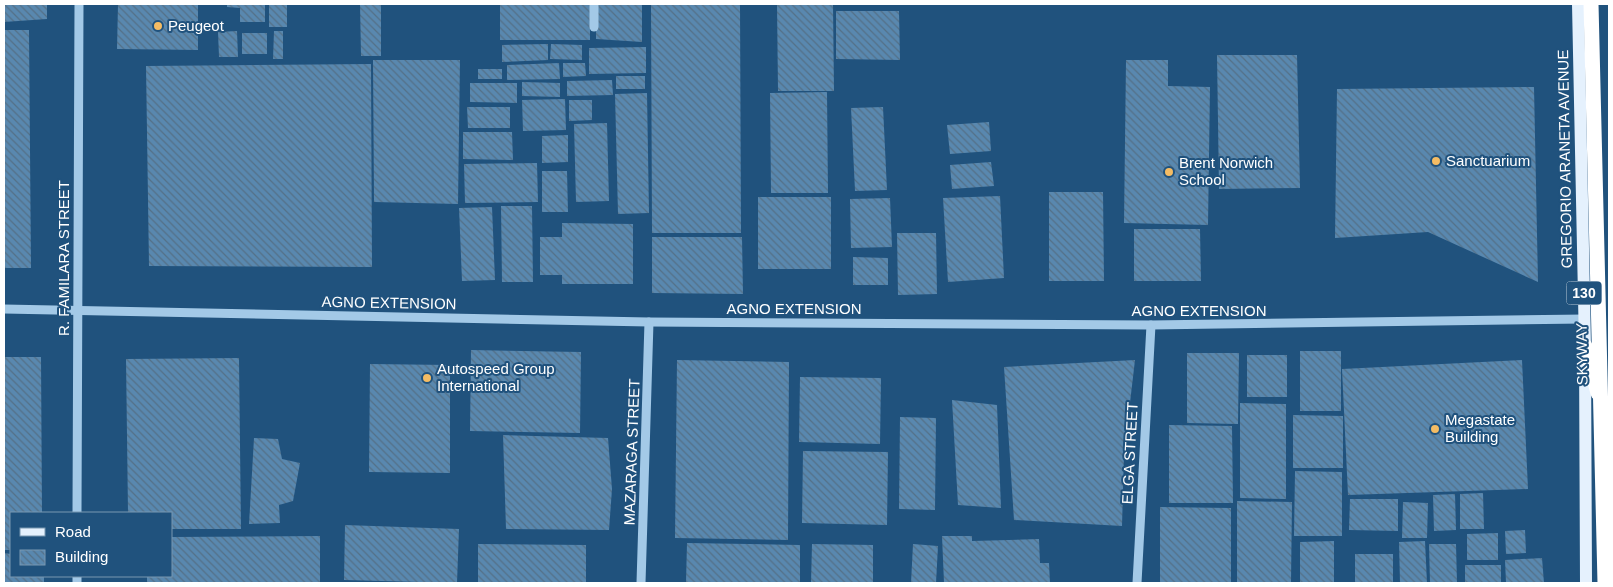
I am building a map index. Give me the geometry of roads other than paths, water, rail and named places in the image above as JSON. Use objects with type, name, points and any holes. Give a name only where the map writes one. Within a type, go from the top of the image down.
[{"type":"highway","name":"SKYWAY","points":[[1590,4],[1605,583]]},
{"type":"highway","points":[[1585,346],[1609,437]]},
{"type":"main road","name":"GREGORIO ARANETA AVENUE","points":[[1578,4],[1585,346],[1586,583]]},
{"type":"street","name":"R. FAMILARA STREET","points":[[77,512],[80,4]]},
{"type":"street","points":[[594,4],[594,27]]},
{"type":"street","name":"AGNO EXTENSION","points":[[4,309],[649,322],[1151,325],[1584,319]]},
{"type":"street","name":"MAZARAGA STREET","points":[[641,583],[649,322]]},
{"type":"street","name":"ELGA STREET","points":[[1137,583],[1151,325]]},
{"type":"place","name":"Peugeot","points":[[158,26]]},
{"type":"place","name":"Sanctuarium","points":[[1436,161]]},
{"type":"place","name":"Brent Norwich School","points":[[1169,172]]},
{"type":"place","name":"Autospeed Group International","points":[[427,378]]},
{"type":"place","name":"Megastate Building","points":[[1435,429]]}]
